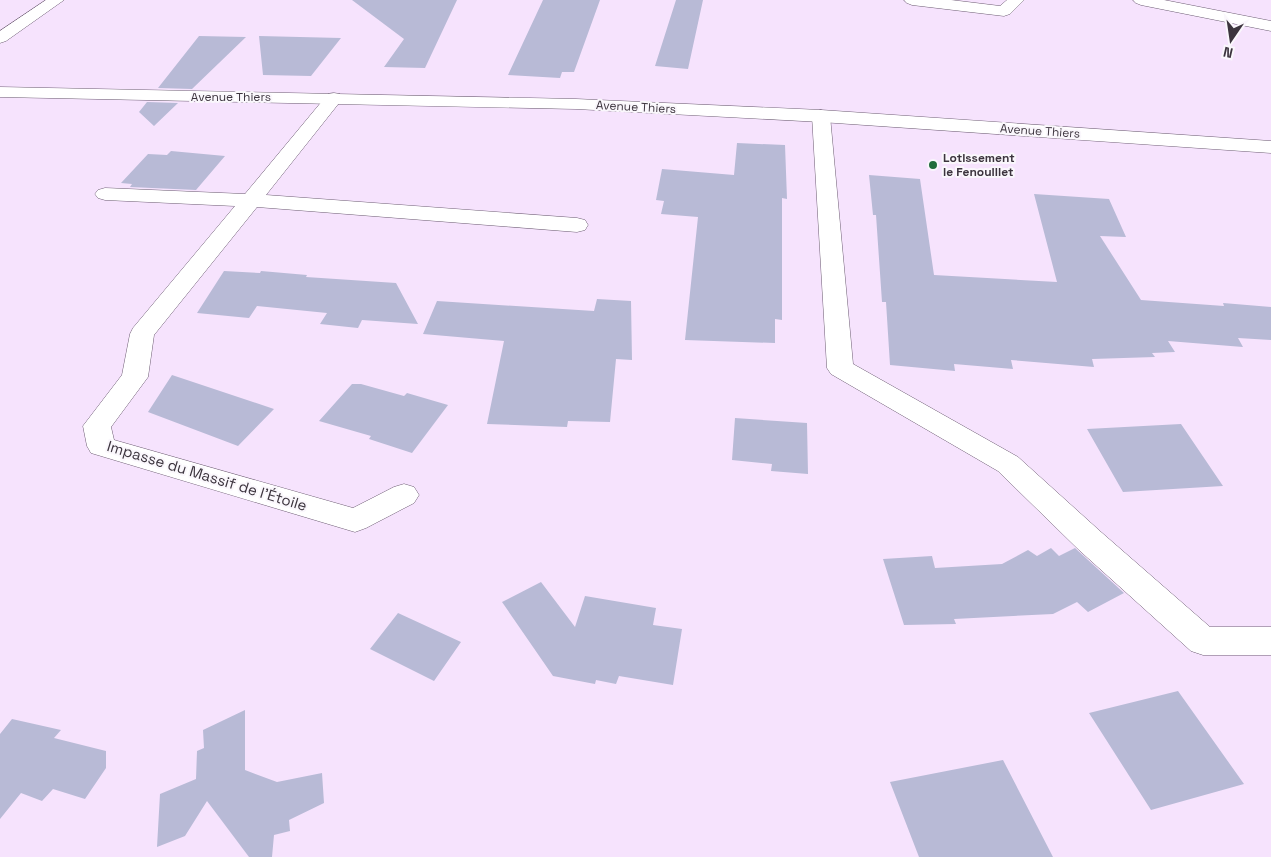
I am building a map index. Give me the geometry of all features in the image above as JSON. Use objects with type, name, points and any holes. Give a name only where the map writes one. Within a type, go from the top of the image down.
[{"type":"street","points":[[0,38],[56,0]]},
{"type":"street","points":[[912,0],[1004,11],[1016,0]]},
{"type":"street","points":[[1147,1],[1183,0]]},
{"type":"street","points":[[1147,1],[1271,26]]},
{"type":"street","name":"Avenue Thiers","points":[[0,92],[576,104],[821,116],[1271,147]]},
{"type":"street","name":"Impasse du Massif de l'Étoile","points":[[334,98],[142,334],[135,377],[97,426],[101,446],[355,520],[404,495]]},
{"type":"street","points":[[821,116],[840,368],[1008,464],[1090,541],[1203,641],[1271,641]]},
{"type":"street","points":[[105,194],[250,200],[577,225]]},
{"type":"building","points":[[352,0],[457,0],[425,68],[384,67],[404,39]]},
{"type":"building","points":[[543,0],[600,0],[574,72],[562,72],[560,78],[508,75]]},
{"type":"building","points":[[676,0],[703,0],[688,69],[655,66]]},
{"type":"building","points":[[199,36],[246,37],[192,89],[158,88]]},
{"type":"building","points":[[259,36],[341,38],[311,76],[263,75]]},
{"type":"building","points":[[147,102],[178,103],[154,126],[139,112]]},
{"type":"building","points":[[737,143],[785,145],[787,199],[782,198],[782,320],[775,319],[775,343],[685,340],[698,217],[661,214],[664,201],[656,200],[662,169],[734,175]]},
{"type":"building","points":[[171,151],[225,156],[196,190],[130,187],[132,184],[121,183],[148,154],[167,155]]},
{"type":"building","points":[[869,175],[920,179],[934,275],[1057,282],[1034,194],[1109,199],[1126,237],[1100,236],[1141,300],[1224,306],[1223,303],[1271,307],[1271,340],[1238,338],[1243,347],[1168,341],[1175,352],[1152,353],[1155,357],[1092,359],[1094,367],[1011,360],[1013,369],[954,364],[955,371],[890,365],[886,302],[882,302],[876,215],[873,215]]},
{"type":"building","points":[[224,271],[260,273],[261,271],[307,275],[306,277],[396,283],[418,324],[362,320],[358,328],[320,324],[327,313],[257,306],[249,318],[197,313]]},
{"type":"building","points":[[597,299],[631,301],[632,360],[616,359],[610,422],[568,421],[567,427],[487,424],[504,341],[423,334],[437,301],[594,311]]},
{"type":"building","points":[[172,375],[274,409],[238,446],[148,412]]},
{"type":"building","points":[[352,384],[361,384],[404,396],[407,393],[448,405],[412,453],[369,439],[371,436],[319,421]]},
{"type":"building","points":[[735,418],[807,423],[808,474],[771,471],[772,464],[732,460]]},
{"type":"building","points":[[1181,424],[1223,486],[1123,492],[1087,429]]},
{"type":"building","points":[[1051,548],[1059,556],[1075,548],[1124,593],[1088,612],[1077,602],[1053,614],[954,619],[956,624],[904,625],[883,559],[932,556],[935,568],[1002,564],[1028,550],[1037,556]]},
{"type":"building","points":[[541,582],[575,627],[585,596],[656,608],[653,625],[682,629],[673,685],[619,676],[616,684],[596,680],[595,684],[553,676],[502,602]]},
{"type":"building","points":[[398,613],[461,642],[434,681],[370,649]]},
{"type":"building","points":[[1178,691],[1244,784],[1151,810],[1089,713]]},
{"type":"building","points":[[245,710],[245,770],[277,782],[322,773],[324,803],[289,820],[290,831],[274,835],[272,857],[249,857],[207,801],[185,836],[157,847],[160,794],[196,779],[197,751],[204,748],[203,730]]},
{"type":"building","points":[[12,719],[61,730],[54,738],[106,751],[106,768],[85,799],[53,789],[42,801],[21,793],[0,819],[0,734]]},
{"type":"building","points":[[1003,760],[1053,857],[919,857],[890,782]]},
{"type":"place","name":"Lotissement le Fenouillet","points":[[933,165]]}]
